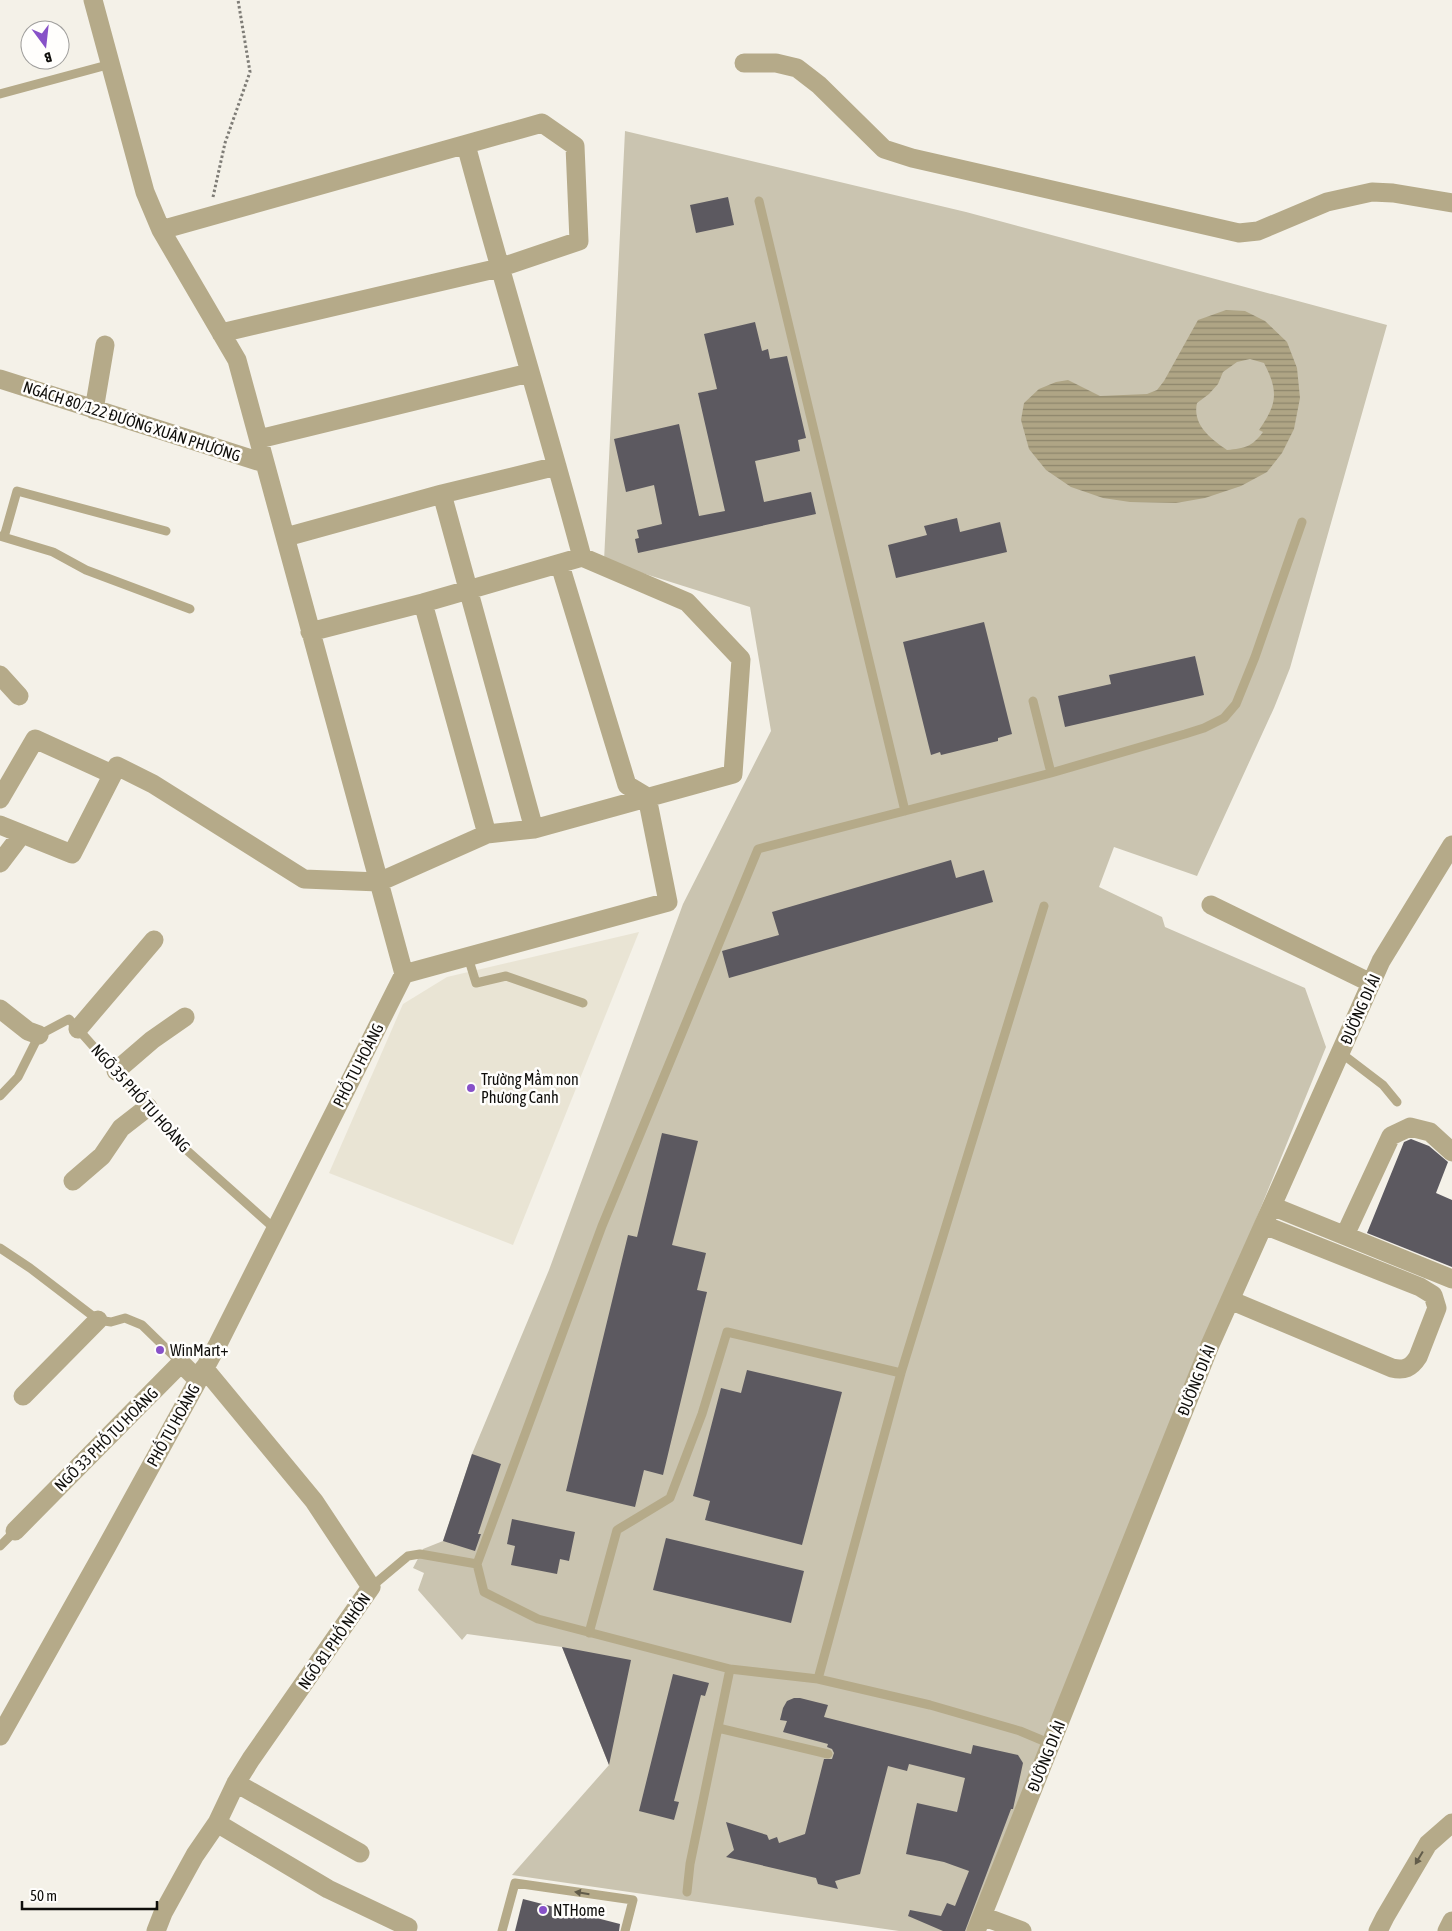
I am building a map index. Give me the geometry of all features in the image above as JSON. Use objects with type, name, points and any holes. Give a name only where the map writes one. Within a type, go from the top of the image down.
[{"type":"street","points":[[93,0],[145,192],[161,230],[236,360],[286,537],[310,632],[404,974],[668,902],[647,797],[628,786],[560,565]]},
{"type":"street","points":[[744,64],[776,63],[796,68],[819,85],[884,149],[912,158],[1239,233],[1258,231],[1327,202],[1372,192],[1392,193],[1452,203]]},
{"type":"street","points":[[161,230],[542,124],[575,146],[578,241],[499,268],[220,333]]},
{"type":"street","points":[[466,145],[499,268],[582,557]]},
{"type":"street","points":[[94,410],[105,345]]},
{"type":"street","points":[[259,439],[529,373]]},
{"type":"street","name":"NGÁCH 80/122 ĐƯỜNG XUÂN PHƯƠNG","points":[[0,379],[264,463]]},
{"type":"street","points":[[286,537],[442,494],[557,466]]},
{"type":"street","points":[[442,494],[534,829]]},
{"type":"street","points":[[0,825],[72,854],[117,766],[153,784],[304,879],[379,882],[487,834],[534,829],[733,774],[741,659],[686,602],[582,557],[560,565],[424,603],[310,632]]},
{"type":"street","points":[[424,603],[487,834]]},
{"type":"street","points":[[0,675],[19,696]]},
{"type":"street","points":[[0,799],[35,739],[112,774]]},
{"type":"street","points":[[0,863],[22,834]]},
{"type":"street","name":"ĐƯỜNG DI ÁI","points":[[979,1923],[1210,1345],[1381,961],[1452,845]]},
{"type":"street","points":[[1211,905],[1372,983]]},
{"type":"street","points":[[78,1029],[154,940]]},
{"type":"street","name":"PHỐ TU HOÀNG","points":[[0,1736],[201,1374],[404,974]]},
{"type":"street","points":[[0,1009],[28,1030],[39,1035]]},
{"type":"street","points":[[116,1071],[152,1040],[185,1017]]},
{"type":"street","points":[[73,1181],[102,1156],[121,1128],[148,1107]]},
{"type":"street","points":[[1344,1235],[1391,1136],[1410,1127],[1430,1132],[1452,1152]]},
{"type":"street","points":[[1272,1206],[1452,1279]]},
{"type":"street","points":[[1230,1300],[1392,1368],[1401,1370],[1413,1365],[1418,1357],[1437,1308],[1433,1295],[1420,1287],[1264,1225]]},
{"type":"street","points":[[23,1396],[98,1320]]},
{"type":"street","points":[[181,1363],[201,1374]]},
{"type":"street","name":"NGÕ 33 PHỐ TU HOÀNG","points":[[15,1531],[181,1363]]},
{"type":"street","name":"NGÕ 81 PHỐ NHỔN","points":[[156,1931],[195,1855],[217,1823],[236,1784],[251,1759],[372,1587],[314,1501],[201,1374]]},
{"type":"street","points":[[236,1784],[360,1853]]},
{"type":"street","points":[[217,1823],[328,1889],[408,1927]]},
{"type":"street","points":[[1378,1931],[1428,1844],[1452,1823]]},
{"type":"street","points":[[1447,1931],[1452,1921]]},
{"type":"street","points":[[979,1923],[1022,1931]]},
{"type":"lane","points":[[0,94],[111,64]]},
{"type":"lane","points":[[758,201],[905,811]]},
{"type":"lane","points":[[166,531],[17,492],[2,537],[53,552],[86,570],[190,608]]},
{"type":"lane","points":[[1051,1744],[1020,1731],[930,1705],[818,1679],[730,1669],[538,1619],[484,1592],[477,1564],[602,1226],[758,849],[1051,773],[1204,728],[1224,718],[1236,704],[1255,657],[1302,522]]},
{"type":"lane","points":[[1033,701],[1051,773]]},
{"type":"lane","points":[[818,1679],[901,1372],[1044,906]]},
{"type":"lane","points":[[468,957],[476,983],[506,976],[583,1002]]},
{"type":"lane","points":[[0,1096],[18,1077],[39,1035],[69,1019],[78,1029]]},
{"type":"lane","name":"NGÕ 35 PHỐ TU HOÀNG","points":[[78,1029],[182,1146],[275,1229]]},
{"type":"lane","points":[[1341,1052],[1391,1092],[1397,1102]]},
{"type":"lane","points":[[0,1248],[30,1268],[98,1320],[111,1322],[125,1318],[142,1325],[181,1363]]},
{"type":"lane","points":[[589,1633],[617,1530],[670,1498],[702,1414],[727,1332],[901,1372]]},
{"type":"lane","points":[[0,1546],[15,1531]]},
{"type":"lane","points":[[372,1587],[408,1556],[420,1554],[477,1564]]},
{"type":"lane","points":[[687,1892],[690,1864],[730,1669]]},
{"type":"lane","points":[[718,1728],[828,1754]]},
{"type":"lane","points":[[502,1931],[516,1883],[633,1900],[625,1931]]},
{"type":"path","points":[[208,217],[226,143],[250,72],[238,0]]},
{"type":"shaded area","points":[[625,131],[966,212],[1387,325],[1290,668],[1274,708],[1197,876],[1114,847],[1099,887],[1162,917],[1165,927],[1305,988],[1326,1047],[967,1931],[899,1931],[512,1875],[609,1765],[562,1647],[467,1634],[462,1640],[418,1590],[424,1573],[413,1568],[423,1549],[443,1541],[472,1454],[549,1270],[683,904],[771,731],[750,607],[604,561]]},
{"type":"shaded area","points":[[1226,310],[1245,311],[1265,321],[1287,342],[1297,368],[1300,398],[1294,429],[1282,453],[1267,472],[1241,486],[1205,498],[1176,503],[1130,502],[1103,498],[1071,487],[1046,470],[1029,449],[1021,420],[1024,403],[1039,389],[1056,382],[1068,380],[1100,396],[1147,394],[1157,390],[1198,320]],"holes":[[[1250,359],[1264,363],[1272,382],[1274,398],[1269,413],[1259,430],[1263,432],[1248,446],[1227,450],[1209,436],[1200,425],[1196,411],[1197,403],[1218,384],[1223,372],[1237,362]]]},
{"type":"shaded area","name":"Trường Mầm non Phương Canh","points":[[639,932],[513,1245],[329,1173],[403,1004],[447,977]]},
{"type":"building","points":[[728,197],[734,225],[696,233],[690,205]]},
{"type":"building","points":[[755,322],[762,351],[768,349],[770,359],[787,356],[806,438],[798,440],[800,451],[755,461],[764,502],[811,492],[816,514],[638,553],[635,539],[639,538],[637,530],[662,524],[654,485],[626,492],[614,439],[679,424],[699,516],[725,511],[698,393],[717,389],[704,334]]},
{"type":"building","points":[[957,518],[960,532],[1000,522],[1007,552],[896,578],[888,545],[927,535],[924,526]]},
{"type":"building","points":[[984,622],[1012,734],[998,738],[998,741],[941,755],[940,752],[931,755],[903,642]]},
{"type":"building","points":[[1195,656],[1204,695],[1065,727],[1058,696],[1111,684],[1109,675]]},
{"type":"building","points":[[951,860],[956,878],[984,870],[993,902],[729,978],[722,951],[779,935],[772,912]]},
{"type":"building","points":[[662,1133],[698,1141],[672,1245],[706,1253],[697,1290],[707,1292],[663,1475],[644,1470],[635,1507],[566,1491],[628,1235],[637,1237]]},
{"type":"building","points":[[1411,1139],[1429,1146],[1448,1162],[1436,1193],[1452,1200],[1452,1267],[1367,1233],[1404,1142]]},
{"type":"building","points":[[747,1370],[842,1392],[802,1545],[705,1520],[710,1501],[693,1496],[721,1388],[741,1393]]},
{"type":"building","points":[[472,1454],[501,1464],[478,1534],[481,1534],[475,1551],[443,1541]]},
{"type":"building","points":[[512,1519],[575,1532],[569,1561],[560,1559],[557,1574],[511,1565],[515,1546],[507,1544]]},
{"type":"building","points":[[666,1538],[804,1571],[791,1623],[653,1590]]},
{"type":"building","points":[[562,1647],[631,1660],[609,1765]]},
{"type":"building","points":[[673,1674],[709,1683],[705,1696],[701,1695],[674,1801],[679,1802],[674,1820],[639,1811]]},
{"type":"building","points":[[794,1698],[828,1705],[824,1717],[971,1754],[973,1745],[1018,1755],[1023,1763],[1013,1809],[1011,1809],[965,1931],[943,1931],[908,1916],[910,1910],[941,1916],[947,1903],[955,1906],[969,1871],[944,1862],[906,1854],[917,1803],[957,1812],[965,1778],[909,1764],[907,1771],[888,1766],[860,1874],[835,1881],[838,1889],[818,1884],[816,1878],[726,1857],[734,1850],[726,1822],[767,1835],[769,1840],[777,1837],[779,1843],[805,1834],[824,1759],[832,1759],[834,1753],[832,1749],[827,1747],[828,1744],[783,1732],[787,1721],[780,1720],[783,1708],[787,1701]]},
{"type":"building","name":"NTHome","points":[[523,1899],[620,1924],[619,1931],[515,1931]]},
{"type":"place","name":"Trường Mầm non Phương Canh","points":[[471,1088]]},
{"type":"place","name":"WinMart+","points":[[160,1350]]},
{"type":"place","name":"NTHome","points":[[543,1910]]}]
